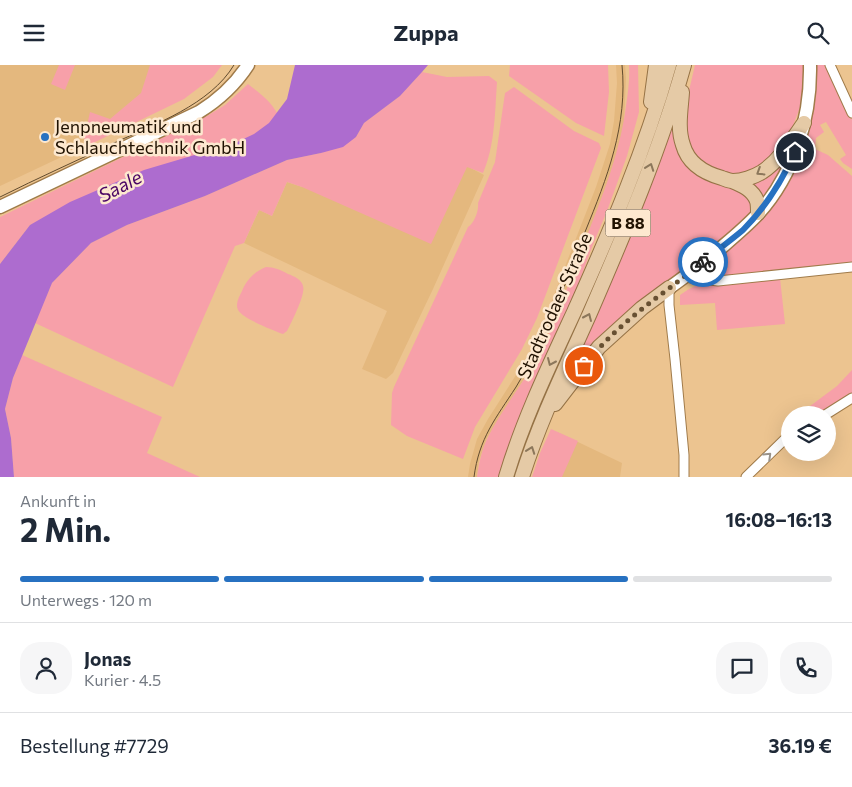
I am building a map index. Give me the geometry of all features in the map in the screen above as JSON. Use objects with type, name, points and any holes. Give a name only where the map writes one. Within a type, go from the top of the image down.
[{"type":"main road","points":[[0,207],[199,112],[227,92],[248,65]]},
{"type":"main road","points":[[647,135],[656,65]]},
{"type":"main road","name":"Stadtrodaer Straße","points":[[506,477],[531,408],[600,251],[647,135],[669,65]]},
{"type":"main road","points":[[684,65],[680,134],[686,153],[694,163],[706,172],[744,185],[757,201],[758,213]]},
{"type":"main road","name":"Stadtrodaer Straße","points":[[522,477],[541,423],[639,197],[670,113],[684,65]]},
{"type":"main road","points":[[541,423],[600,347],[642,308],[742,231],[758,213],[779,185],[795,152],[804,123],[810,90],[810,65]]},
{"type":"main road","points":[[732,181],[754,176],[762,171],[778,157],[804,123]]},
{"type":"street","points":[[830,65],[852,113]]},
{"type":"street","points":[[684,277],[718,281],[852,267]]},
{"type":"street","points":[[669,288],[684,477]]},
{"type":"street","points":[[836,408],[852,398]]},
{"type":"street","points":[[746,477],[781,443]]},
{"type":"shaded area","points":[[0,65],[221,65],[89,144],[0,186]]},
{"type":"shaded area","points":[[59,65],[75,65],[65,90],[51,84]]},
{"type":"shaded area","points":[[150,65],[222,65],[213,77],[184,99],[89,145],[84,139],[90,112],[110,119],[141,93]]},
{"type":"shaded area","points":[[510,65],[608,65],[609,92],[604,136],[576,123],[509,76]]},
{"type":"shaded area","points":[[616,65],[625,65],[624,123],[607,186],[540,354],[487,438],[479,461],[477,477],[468,477],[477,439],[538,336],[596,187],[610,144],[614,121],[617,83]]},
{"type":"shaded area","points":[[629,65],[638,65],[639,112],[627,156],[607,211],[501,477],[477,477],[481,456],[488,437],[538,356],[549,333],[599,205],[623,126],[629,85]]},
{"type":"shaded area","points":[[674,65],[679,65],[649,158],[516,477],[511,477],[518,454]]},
{"type":"shaded area","points":[[695,65],[805,65],[804,92],[792,128],[788,136],[766,163],[743,175],[719,174],[693,155],[684,131],[688,95]]},
{"type":"shaded area","points":[[816,65],[827,65],[852,120],[852,169],[840,159],[846,155],[826,122],[820,125],[824,132],[816,138],[815,149],[828,155],[852,176],[852,265],[712,279],[706,276],[704,269],[739,239],[764,214],[775,202],[791,176],[804,146],[813,114]]},
{"type":"shaded area","points":[[422,72],[447,77],[489,76],[497,82],[492,140],[483,173],[467,167],[431,244],[287,182],[272,216],[259,210],[244,243],[235,246],[173,387],[35,323],[52,283],[91,243],[127,225],[205,196],[287,160],[321,153],[356,137],[364,123],[400,96]]},
{"type":"shaded area","points":[[248,84],[268,100],[277,113],[264,128],[242,140],[212,150],[30,225],[0,264],[0,217],[207,116],[225,105]]},
{"type":"shaded area","points":[[514,87],[574,131],[599,143],[601,148],[537,318],[522,349],[475,427],[463,459],[407,436],[391,425],[392,393],[468,227],[476,217],[478,203],[495,162],[505,93]]},
{"type":"shaded area","points":[[678,103],[682,151],[752,197],[752,213],[563,387]]},
{"type":"shaded area","points":[[793,143],[776,181],[763,199],[745,182]]},
{"type":"shaded area","points":[[467,166],[484,175],[393,373],[386,379],[362,369],[387,311],[244,243],[259,210],[272,216],[287,182],[302,187]]},
{"type":"shaded area","points":[[266,267],[277,269],[295,277],[303,286],[298,308],[287,331],[283,334],[252,320],[237,308],[237,303],[246,283],[251,276]]},
{"type":"shaded area","points":[[780,278],[785,324],[717,330],[715,303],[680,305],[680,295],[702,283]]},
{"type":"shaded area","points":[[22,355],[162,417],[147,453],[200,477],[14,477],[11,438],[5,409],[13,378]]},
{"type":"shaded area","points":[[852,370],[852,393],[832,406],[810,406],[837,386]]},
{"type":"shaded area","points":[[551,429],[578,441],[562,477],[532,477],[540,453]]},
{"type":"shaded area","points":[[557,432],[622,463],[620,477],[538,477]]},
{"type":"water","name":"Saale","points":[[295,65],[428,65],[400,96],[364,123],[356,137],[343,147],[287,160],[205,196],[127,225],[91,243],[52,283],[13,378],[5,409],[11,438],[14,477],[0,477],[0,264],[30,225],[70,202],[144,170],[235,143],[254,134],[269,123],[287,99]]},
{"type":"tram line","points":[[0,197],[180,112],[211,91],[224,79],[234,65]]},
{"type":"tram line","points":[[474,477],[476,463],[489,429],[525,372],[549,326],[601,192],[619,130],[622,109],[622,65]]},
{"type":"way so far","points":[[584,366],[617,329],[703,262]]},
{"type":"place","name":"Jenpneumatik und Schlauchtechnik GmbH","points":[[45,137]]},
{"type":"route","points":[[703,262],[742,231],[769,200],[788,169],[795,152]]}]
